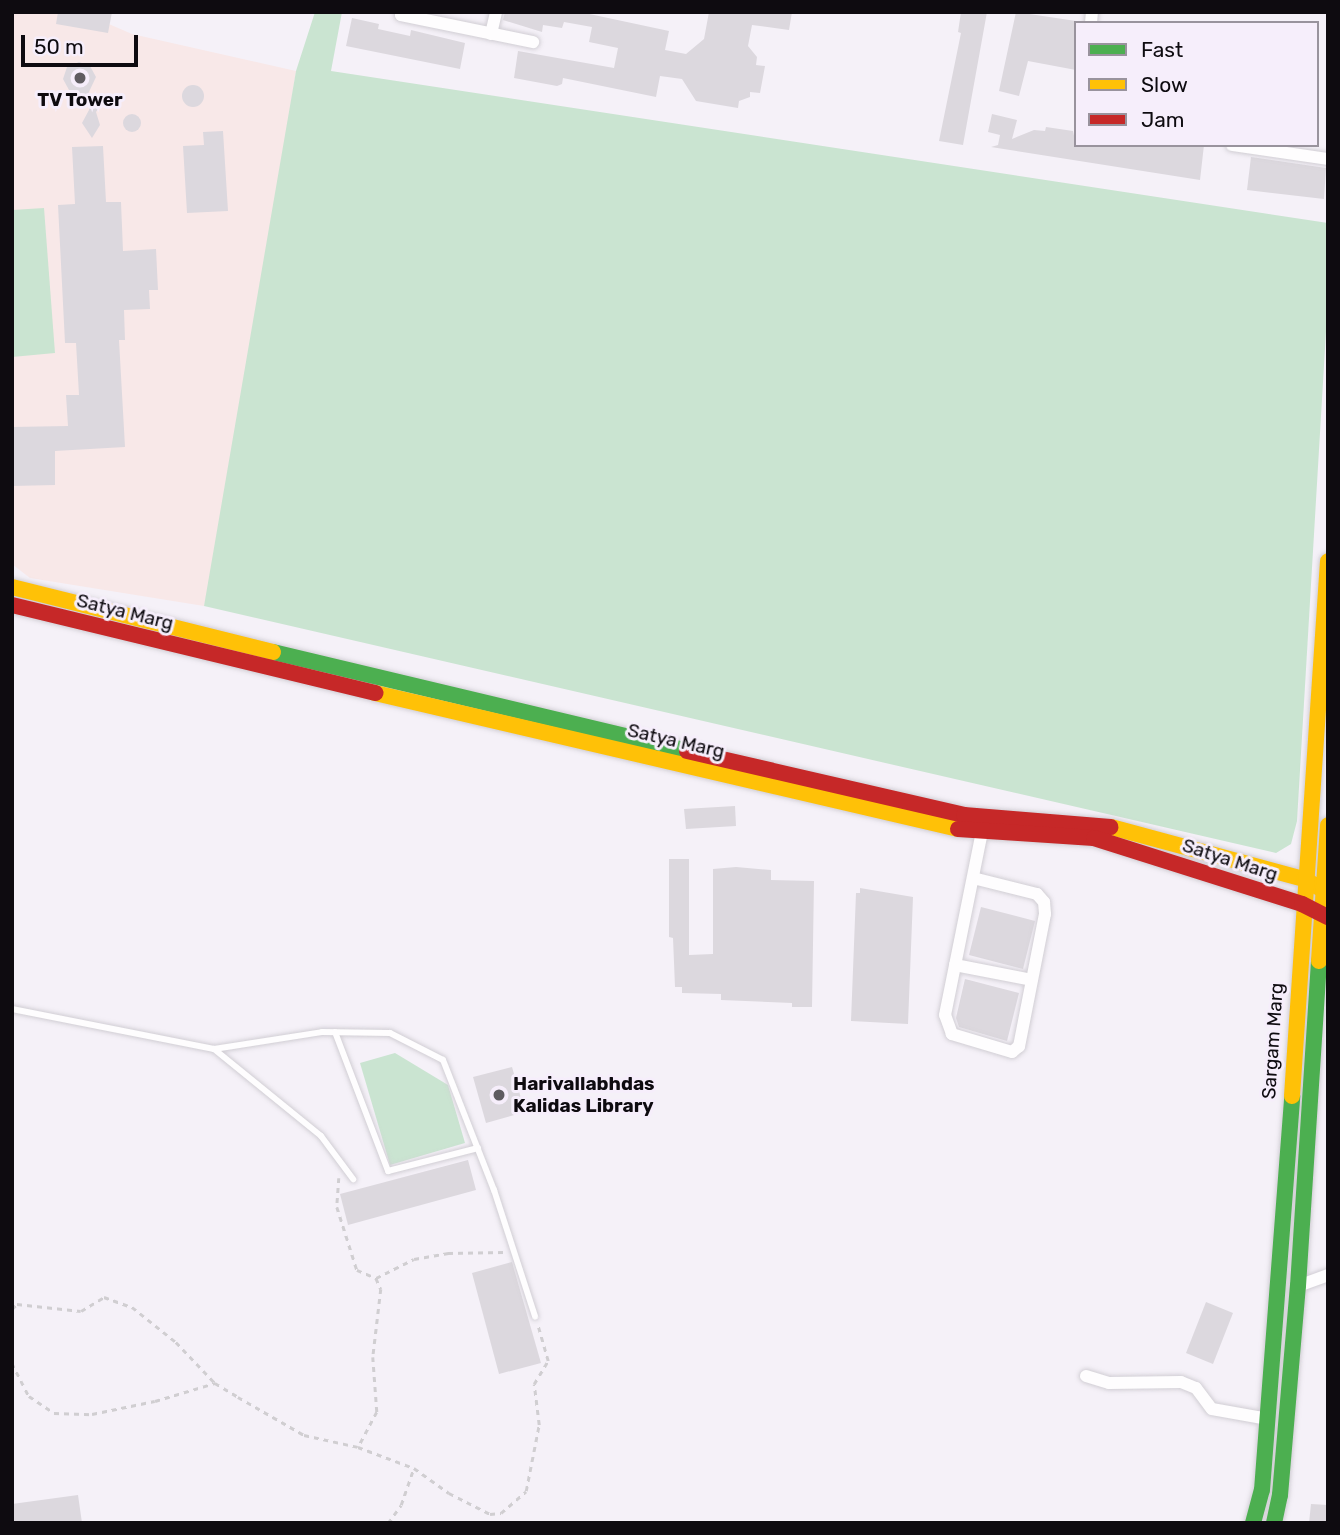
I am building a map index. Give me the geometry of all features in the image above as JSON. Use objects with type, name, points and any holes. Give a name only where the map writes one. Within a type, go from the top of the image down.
[{"type":"main road","name":"Sargam Marg","points":[[1253,1523],[1262,1490],[1268,1419],[1328,561]]},
{"type":"main road","name":"Satya Marg","points":[[12,587],[859,797],[953,829],[1094,838],[1302,904],[1324,917]]},
{"type":"main road","name":"Satya Marg","points":[[12,605],[427,706],[859,797],[964,815],[1116,827],[1304,879],[1325,892]]},
{"type":"main road","name":"Sargam Marg","points":[[1274,1523],[1280,1495],[1298,1286],[1328,825]]},
{"type":"street","points":[[401,12],[401,15],[533,42]]},
{"type":"street","points":[[491,34],[496,12]]},
{"type":"street","points":[[1246,147],[1328,159]]},
{"type":"street","points":[[973,878],[1037,894],[1044,902],[1045,914],[1019,1046],[1012,1052],[952,1034],[945,1014],[982,831]]},
{"type":"street","points":[[955,965],[1032,980]]},
{"type":"street","points":[[1298,1286],[1328,1275]]},
{"type":"street","points":[[1086,1376],[1109,1383],[1181,1382],[1196,1388],[1212,1409],[1268,1419]]},
{"type":"lane","points":[[12,1009],[214,1049],[335,1032],[390,1033],[443,1060],[478,1148],[535,1315]]},
{"type":"lane","points":[[335,1032],[388,1171],[478,1148]]},
{"type":"lane","points":[[214,1049],[321,1136],[354,1180]]},
{"type":"path","points":[[341,1163],[337,1207],[357,1270],[376,1278],[381,1289],[373,1357],[377,1412],[358,1447]]},
{"type":"path","points":[[376,1278],[414,1259],[447,1253],[514,1251]]},
{"type":"path","points":[[12,1309],[17,1304],[81,1311],[104,1297],[132,1307],[176,1342],[215,1383],[304,1435],[358,1447],[414,1468],[449,1493],[490,1514],[501,1513],[526,1490],[539,1424],[534,1384],[548,1361],[535,1315]]},
{"type":"path","points":[[12,1363],[29,1396],[54,1413],[92,1414],[155,1401],[215,1383]]},
{"type":"path","points":[[387,1523],[401,1504],[414,1468]]},
{"type":"shaded area","points":[[12,12],[81,12],[132,34],[296,71],[227,503],[204,606],[30,578],[12,564]]},
{"type":"green space","points":[[315,12],[342,12],[331,71],[1328,223],[1328,298],[1297,821],[1291,844],[1276,853],[204,606],[296,71]]},
{"type":"green space","points":[[44,208],[55,353],[12,357],[12,210]]},
{"type":"green space","points":[[395,1053],[448,1085],[465,1143],[390,1165],[360,1063]]},
{"type":"building","points":[[58,12],[112,12],[108,33],[56,24]]},
{"type":"building","points":[[505,12],[580,12],[669,31],[665,50],[686,54],[704,39],[709,12],[792,12],[789,30],[752,25],[748,46],[757,57],[756,65],[765,66],[760,93],[750,92],[750,97],[739,101],[738,108],[696,101],[682,79],[660,76],[656,97],[563,78],[562,84],[557,86],[514,78],[518,51],[614,68],[618,48],[589,42],[592,27],[564,22],[562,28],[543,25],[542,32],[503,20]]},
{"type":"building","points":[[961,12],[987,12],[963,145],[939,141],[961,33],[958,32]]},
{"type":"building","points":[[1016,12],[1076,21],[1074,70],[1028,61],[1019,96],[999,91]]},
{"type":"building","points":[[352,18],[379,24],[378,29],[410,36],[411,30],[465,43],[460,69],[346,46]]},
{"type":"building","name":"TV Tower","points":[[79,62],[90,66],[96,77],[87,96],[69,90],[63,79],[67,67]]},
{"type":"building","points":[[193,85],[201,88],[204,96],[201,104],[193,107],[185,104],[182,96],[185,88]]},
{"type":"building","points":[[89,94],[102,103],[96,112],[100,125],[92,138],[82,123],[89,110]]},
{"type":"building","points":[[132,114],[138,117],[141,123],[138,129],[132,132],[126,129],[123,123],[126,117]]},
{"type":"building","points":[[992,114],[1017,120],[1012,139],[1034,130],[1045,131],[1046,127],[1073,131],[1074,147],[1204,147],[1200,180],[991,147],[998,145],[1000,135],[988,132]]},
{"type":"building","points":[[223,131],[228,211],[187,213],[183,146],[204,145],[203,132]]},
{"type":"building","points":[[103,146],[106,202],[121,202],[123,251],[156,249],[158,290],[149,290],[150,309],[124,310],[125,340],[119,340],[125,447],[55,451],[55,485],[12,486],[12,427],[68,426],[66,395],[79,395],[76,343],[65,343],[58,205],[75,204],[72,147]]},
{"type":"building","points":[[1251,157],[1326,168],[1324,199],[1247,190]]},
{"type":"building","points":[[735,806],[736,826],[686,829],[684,809]]},
{"type":"building","points":[[669,859],[689,859],[689,955],[713,954],[713,869],[736,867],[771,870],[771,880],[814,881],[812,1007],[792,1007],[792,1003],[721,1000],[721,994],[682,993],[682,987],[675,987],[673,938],[669,937]]},
{"type":"building","points":[[860,888],[913,897],[908,1024],[851,1021],[856,893],[860,893]]},
{"type":"building","points":[[981,907],[1035,921],[1023,969],[969,955]]},
{"type":"building","points":[[965,979],[1019,993],[1007,1041],[959,1027],[956,1018]]},
{"type":"building","name":"Harivallabhdas Kalidas Library","points":[[512,1067],[525,1112],[486,1123],[473,1077]]},
{"type":"building","points":[[468,1160],[476,1190],[348,1225],[340,1194]]},
{"type":"building","points":[[512,1262],[541,1363],[499,1374],[472,1273]]},
{"type":"building","points":[[1206,1302],[1233,1313],[1213,1364],[1186,1353]]},
{"type":"building","points":[[78,1495],[82,1523],[12,1523],[12,1504]]},
{"type":"building","points":[[1311,1504],[1328,1505],[1328,1523],[1309,1523]]},
{"type":"traffic: fast","points":[[273,652],[687,751]]},
{"type":"traffic: fast","points":[[1274,1523],[1280,1495],[1298,1286],[1319,961]]},
{"type":"traffic: fast","points":[[1253,1523],[1262,1490],[1292,1096]]},
{"type":"traffic: slow","points":[[1292,1096],[1328,561]]},
{"type":"traffic: slow","points":[[12,587],[273,652]]},
{"type":"traffic: slow","points":[[375,693],[958,829]]},
{"type":"traffic: slow","points":[[1319,961],[1328,825]]},
{"type":"traffic: slow","points":[[1111,827],[1304,879],[1328,893]]},
{"type":"traffic: jam","points":[[12,605],[375,693]]},
{"type":"traffic: jam","points":[[687,751],[964,815],[1111,827]]},
{"type":"traffic: jam","points":[[958,829],[1094,838],[1302,904],[1328,917]]},
{"type":"place","name":"TV Tower","points":[[80,78]]},
{"type":"place","name":"Harivallabhdas Kalidas Library","points":[[499,1095]]}]
